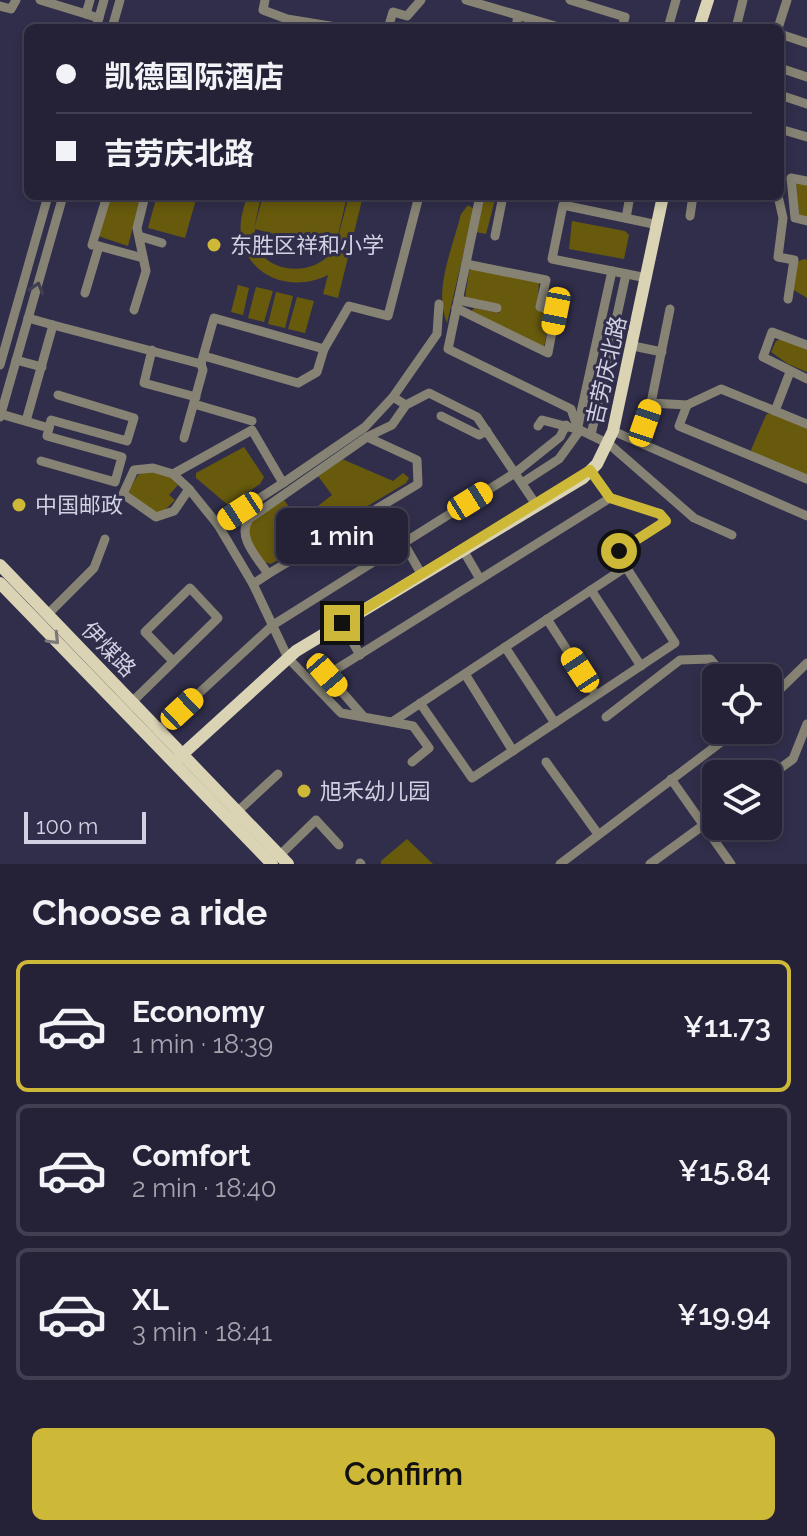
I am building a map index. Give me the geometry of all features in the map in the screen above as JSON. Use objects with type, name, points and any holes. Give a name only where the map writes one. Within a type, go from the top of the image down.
[{"type":"main road","points":[[700,24],[708,0]]},
{"type":"main road","name":"吉劳庆北路","points":[[178,758],[288,658],[537,506],[590,470],[611,438],[662,200]]},
{"type":"main road","name":"伊煤路","points":[[0,565],[159,730],[178,758],[238,811],[280,861]]},
{"type":"main road","name":"伊煤路","points":[[0,583],[280,861]]},
{"type":"street","points":[[0,6],[11,9],[16,0]]},
{"type":"street","points":[[40,0],[56,2],[86,14],[98,23],[104,0]]},
{"type":"street","points":[[86,14],[90,0]]},
{"type":"street","points":[[113,24],[120,0]]},
{"type":"street","points":[[265,0],[263,10],[287,19],[318,24]]},
{"type":"street","points":[[389,24],[393,12],[407,16],[421,0]]},
{"type":"street","points":[[466,0],[548,24]]},
{"type":"street","points":[[570,0],[625,17],[623,24]]},
{"type":"street","points":[[669,24],[676,0]]},
{"type":"street","points":[[737,24],[743,0]]},
{"type":"street","points":[[779,24],[787,0]]},
{"type":"street","points":[[517,24],[518,15]]},
{"type":"street","points":[[784,35],[807,43]]},
{"type":"street","points":[[784,69],[807,77]]},
{"type":"street","points":[[784,96],[807,104]]},
{"type":"street","points":[[784,130],[807,137]]},
{"type":"street","points":[[807,181],[791,178],[795,218],[807,221]]},
{"type":"street","points":[[0,365],[47,200]]},
{"type":"street","points":[[49,428],[0,416],[62,200]]},
{"type":"street","points":[[106,200],[92,245],[143,258]]},
{"type":"street","points":[[134,310],[146,271],[137,228],[144,200]]},
{"type":"street","points":[[28,318],[298,383],[317,372],[324,349],[349,306],[388,316],[418,200]]},
{"type":"street","points":[[479,200],[448,349],[571,409],[579,429]]},
{"type":"street","points":[[495,236],[502,200]]},
{"type":"street","points":[[626,218],[629,200]]},
{"type":"street","points":[[690,216],[692,200]]},
{"type":"street","points":[[779,200],[783,218],[778,257],[794,260],[788,299]]},
{"type":"street","points":[[647,278],[552,259],[563,205],[658,225]]},
{"type":"street","points":[[139,236],[162,243]]},
{"type":"street","points":[[85,293],[99,246]]},
{"type":"street","points":[[457,304],[548,353],[556,311],[540,307],[546,280],[466,264]]},
{"type":"street","points":[[522,483],[559,459],[579,429],[612,271]]},
{"type":"street","points":[[591,435],[626,274]]},
{"type":"street","points":[[218,525],[365,427],[393,397],[437,334],[439,304]]},
{"type":"street","points":[[457,304],[497,308]]},
{"type":"street","points":[[638,442],[651,403],[670,309]]},
{"type":"street","points":[[184,438],[214,318],[324,349]]},
{"type":"street","points":[[26,421],[53,325]]},
{"type":"street","points":[[807,345],[772,332],[763,357],[807,379]]},
{"type":"street","points":[[633,346],[662,352]]},
{"type":"street","points":[[152,350],[144,383],[252,421]]},
{"type":"street","points":[[16,360],[42,367]]},
{"type":"street","points":[[775,411],[790,372]]},
{"type":"street","points":[[651,403],[687,405],[721,389],[807,424]]},
{"type":"street","points":[[268,574],[244,535],[249,519],[367,437],[392,425],[406,405],[429,393],[477,417],[537,506]]},
{"type":"street","points":[[41,461],[115,482],[122,457],[47,436],[51,420],[127,441],[134,418],[58,395]]},
{"type":"street","points":[[393,397],[406,405]]},
{"type":"street","points":[[687,405],[679,426],[807,479]]},
{"type":"street","points":[[441,416],[479,435],[487,431]]},
{"type":"street","points":[[538,426],[542,420],[591,435],[638,442],[807,516]]},
{"type":"street","points":[[159,730],[273,625],[515,473],[560,437],[566,425]]},
{"type":"street","points":[[173,474],[252,430],[283,483]]},
{"type":"street","points":[[253,584],[418,484],[417,460],[367,437]]},
{"type":"street","points":[[611,438],[694,518],[732,535]]},
{"type":"street","points":[[189,489],[174,511],[156,517],[123,494],[134,470],[153,468],[173,474],[189,489],[218,525],[253,584],[288,658],[341,713],[413,726],[429,748],[412,762]]},
{"type":"street","points":[[590,470],[610,498],[660,514],[666,521],[619,551]]},
{"type":"street","points":[[364,717],[327,675],[610,498]]},
{"type":"street","points":[[382,506],[422,575]]},
{"type":"street","points":[[48,614],[94,568],[105,539]]},
{"type":"street","points":[[463,550],[480,579]]},
{"type":"street","points":[[392,722],[420,703],[626,567],[675,643],[472,778],[420,703]]},
{"type":"street","points":[[132,702],[218,618],[190,588],[145,632],[173,661]]},
{"type":"street","points":[[591,590],[641,666]]},
{"type":"street","points":[[547,619],[596,695]]},
{"type":"street","points":[[342,623],[360,655]]},
{"type":"street","points":[[505,647],[555,723]]},
{"type":"street","points":[[606,717],[680,660],[710,659],[714,664]]},
{"type":"street","points":[[782,687],[807,663]]},
{"type":"street","points":[[465,674],[513,751]]},
{"type":"street","points":[[782,767],[793,759],[807,724]]},
{"type":"street","points":[[560,864],[718,744]]},
{"type":"street","points":[[546,762],[598,834]]},
{"type":"street","points":[[238,811],[278,774]]},
{"type":"street","points":[[671,779],[702,824]]},
{"type":"street","points":[[280,861],[316,820],[339,845]]},
{"type":"street","points":[[650,864],[702,826]]},
{"type":"street","points":[[714,840],[731,864]]},
{"type":"street","points":[[574,853],[582,864]]},
{"type":"shaded area","points":[[798,181],[807,183],[807,218],[799,216]]},
{"type":"shaded area","points":[[109,200],[140,200],[128,246],[98,236]]},
{"type":"shaded area","points":[[156,200],[196,200],[185,238],[148,228]]},
{"type":"shaded area","points":[[246,200],[260,200],[254,229],[262,200],[346,200],[335,248],[348,200],[362,200],[338,298],[323,294],[328,275],[314,280],[286,282],[261,271],[245,249],[241,219]],"holes":[[[255,229],[333,250],[311,266],[284,268],[262,255],[256,244]]]},
{"type":"shaded area","points":[[482,200],[495,200],[486,234],[476,232]]},
{"type":"shaded area","points":[[468,205],[474,209],[447,323],[443,310],[443,283],[461,214]]},
{"type":"shaded area","points":[[572,221],[625,231],[629,235],[624,259],[569,249]]},
{"type":"shaded area","points":[[807,260],[807,298],[792,289],[797,262]]},
{"type":"shaded area","points":[[472,268],[539,282],[537,308],[551,312],[544,347],[471,312],[474,308],[499,313],[501,306],[465,298]]},
{"type":"shaded area","points":[[238,285],[249,288],[243,315],[231,312]]},
{"type":"shaded area","points":[[256,287],[273,291],[264,322],[248,318]]},
{"type":"shaded area","points":[[276,292],[293,296],[285,328],[268,324]]},
{"type":"shaded area","points":[[297,297],[314,301],[305,333],[288,329]]},
{"type":"shaded area","points":[[781,339],[807,349],[807,372],[771,352],[776,341]]},
{"type":"shaded area","points":[[771,412],[807,427],[807,477],[753,454],[751,450],[766,415]]},
{"type":"shaded area","points":[[244,447],[264,477],[260,484],[228,505],[196,478],[196,473]]},
{"type":"shaded area","points":[[342,459],[393,481],[403,473],[409,478],[406,483],[271,564],[264,562],[248,538],[251,521],[284,500],[299,521],[332,495],[318,476]]},
{"type":"shaded area","points":[[150,470],[168,474],[178,485],[169,495],[175,500],[164,511],[156,513],[126,494],[138,475]]},
{"type":"shaded area","points":[[407,839],[433,864],[381,864],[381,861]]},
{"type":"place","name":"东胜区祥和小学","points":[[214,245]]},
{"type":"place","name":"中国邮政","points":[[19,505]]},
{"type":"place","name":"旭禾幼儿园","points":[[304,791]]},
{"type":"route","points":[[342,623],[583,478],[590,470],[610,498],[660,514],[666,521],[619,551]]}]
